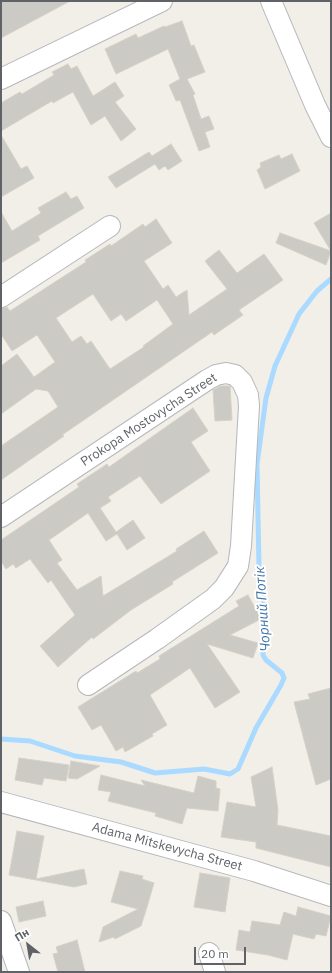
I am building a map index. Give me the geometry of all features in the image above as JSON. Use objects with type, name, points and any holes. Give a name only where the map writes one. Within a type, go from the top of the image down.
[{"type":"street","points":[[1,79],[162,1]]},
{"type":"street","points":[[271,1],[314,105],[331,137]]},
{"type":"street","points":[[1,297],[110,226]]},
{"type":"street","name":"Prokopa Mostovycha Street","points":[[1,517],[207,380],[221,374],[231,374],[239,378],[244,386],[249,406],[241,546],[240,557],[235,571],[224,588],[212,599],[158,639],[88,685]]},
{"type":"street","name":"Adama Mitskevycha Street","points":[[1,802],[254,871],[331,896]]},
{"type":"street","points":[[1,921],[19,972]]},
{"type":"street","points":[[208,953],[215,972]]},
{"type":"building","points":[[1,1],[70,1],[1,38]]},
{"type":"building","points":[[182,21],[191,46],[194,45],[205,72],[187,79],[195,94],[193,95],[201,119],[209,116],[214,129],[205,132],[210,147],[199,151],[180,100],[176,101],[169,85],[180,79],[168,49],[116,74],[105,49],[136,34],[138,38],[164,26],[165,27]]},
{"type":"building","points":[[68,64],[71,69],[77,66],[93,96],[115,82],[124,96],[115,102],[136,129],[121,141],[105,116],[91,125],[73,92],[53,103],[52,101],[1,131],[1,103],[20,92],[22,94],[54,75],[52,72]]},
{"type":"building","points":[[1,135],[21,169],[27,166],[34,178],[1,197]]},
{"type":"building","points":[[171,144],[182,161],[168,170],[165,166],[159,170],[155,164],[116,188],[108,177],[149,152],[152,156]]},
{"type":"building","points":[[292,154],[300,171],[265,189],[257,170],[261,167],[260,163],[279,155],[281,159]]},
{"type":"building","points":[[66,192],[71,199],[77,196],[84,208],[38,236],[40,240],[1,263],[1,212],[12,231],[41,213],[38,208]]},
{"type":"building","points":[[331,213],[331,251],[314,223]]},
{"type":"building","points":[[156,219],[172,243],[144,261],[163,289],[168,285],[176,297],[187,290],[189,315],[227,289],[205,261],[219,250],[237,273],[264,254],[283,280],[239,310],[243,315],[214,335],[212,332],[62,435],[64,436],[1,480],[1,446],[58,407],[48,391],[36,389],[1,414],[1,366],[17,354],[34,377],[55,362],[37,335],[12,351],[1,334],[1,308],[7,307],[10,311],[86,262],[85,260],[110,244],[111,246],[143,224],[145,227]],"holes":[[[93,294],[111,321],[121,314],[126,321],[157,300],[173,324],[143,346],[144,347],[110,369],[91,341],[87,344],[81,336],[72,342],[56,318]]]},
{"type":"building","points":[[280,233],[331,251],[326,265],[276,243]]},
{"type":"building","points":[[220,386],[230,386],[232,420],[215,421],[213,390]]},
{"type":"building","points":[[193,408],[208,431],[191,442],[210,471],[161,504],[140,476],[108,497],[111,501],[100,508],[116,532],[133,520],[145,538],[127,550],[117,534],[106,541],[88,513],[49,540],[62,560],[57,563],[77,590],[101,576],[103,596],[177,551],[176,549],[204,531],[218,553],[172,582],[173,584],[131,610],[93,639],[92,637],[58,667],[40,646],[75,615],[51,580],[48,583],[30,559],[16,568],[13,564],[6,569],[1,561],[1,540],[79,487],[77,484],[107,464],[109,467]]},
{"type":"building","points":[[248,595],[261,619],[230,635],[258,643],[253,658],[207,644],[240,692],[215,708],[190,668],[150,695],[167,725],[152,734],[153,736],[125,752],[123,747],[116,751],[101,725],[92,730],[78,707],[136,671],[137,673],[160,659],[159,656],[239,606],[236,601]]},
{"type":"building","points":[[331,688],[331,779],[316,785],[294,702],[310,699],[308,694]]},
{"type":"building","points":[[19,758],[69,765],[66,781],[44,778],[42,785],[15,780]]},
{"type":"building","points":[[71,761],[100,766],[77,779],[68,778]]},
{"type":"building","points":[[272,767],[278,810],[277,825],[331,836],[331,867],[256,848],[256,842],[221,837],[227,802],[256,807],[251,777]]},
{"type":"building","points":[[101,775],[145,786],[141,780],[194,793],[198,776],[216,781],[216,788],[220,789],[218,811],[187,808],[182,824],[155,816],[156,813],[108,801],[111,792],[98,790]]},
{"type":"building","points":[[17,831],[44,836],[36,879],[84,869],[87,884],[74,887],[9,875]]},
{"type":"building","points":[[120,871],[143,876],[142,879],[154,883],[147,907],[141,926],[115,939],[114,937],[99,942],[103,927],[138,909],[111,902]]},
{"type":"building","points":[[200,873],[230,878],[225,912],[194,907]]},
{"type":"building","points":[[43,901],[46,916],[19,922],[16,907]]},
{"type":"building","points":[[298,907],[331,916],[326,936],[316,934],[314,939],[293,934],[287,960],[268,955],[236,950],[239,930],[250,932],[252,921],[280,925],[284,912],[296,916]]},
{"type":"building","points":[[77,940],[85,972],[58,972],[53,954],[58,953],[56,947]]},
{"type":"waterway","name":"Чорний Потік","points":[[1,739],[30,741],[75,756],[121,762],[155,773],[204,769],[230,774],[238,769],[256,728],[284,678],[282,673],[266,660],[263,655],[264,593],[259,567],[257,464],[266,398],[275,366],[299,314],[317,291],[331,279]]}]
